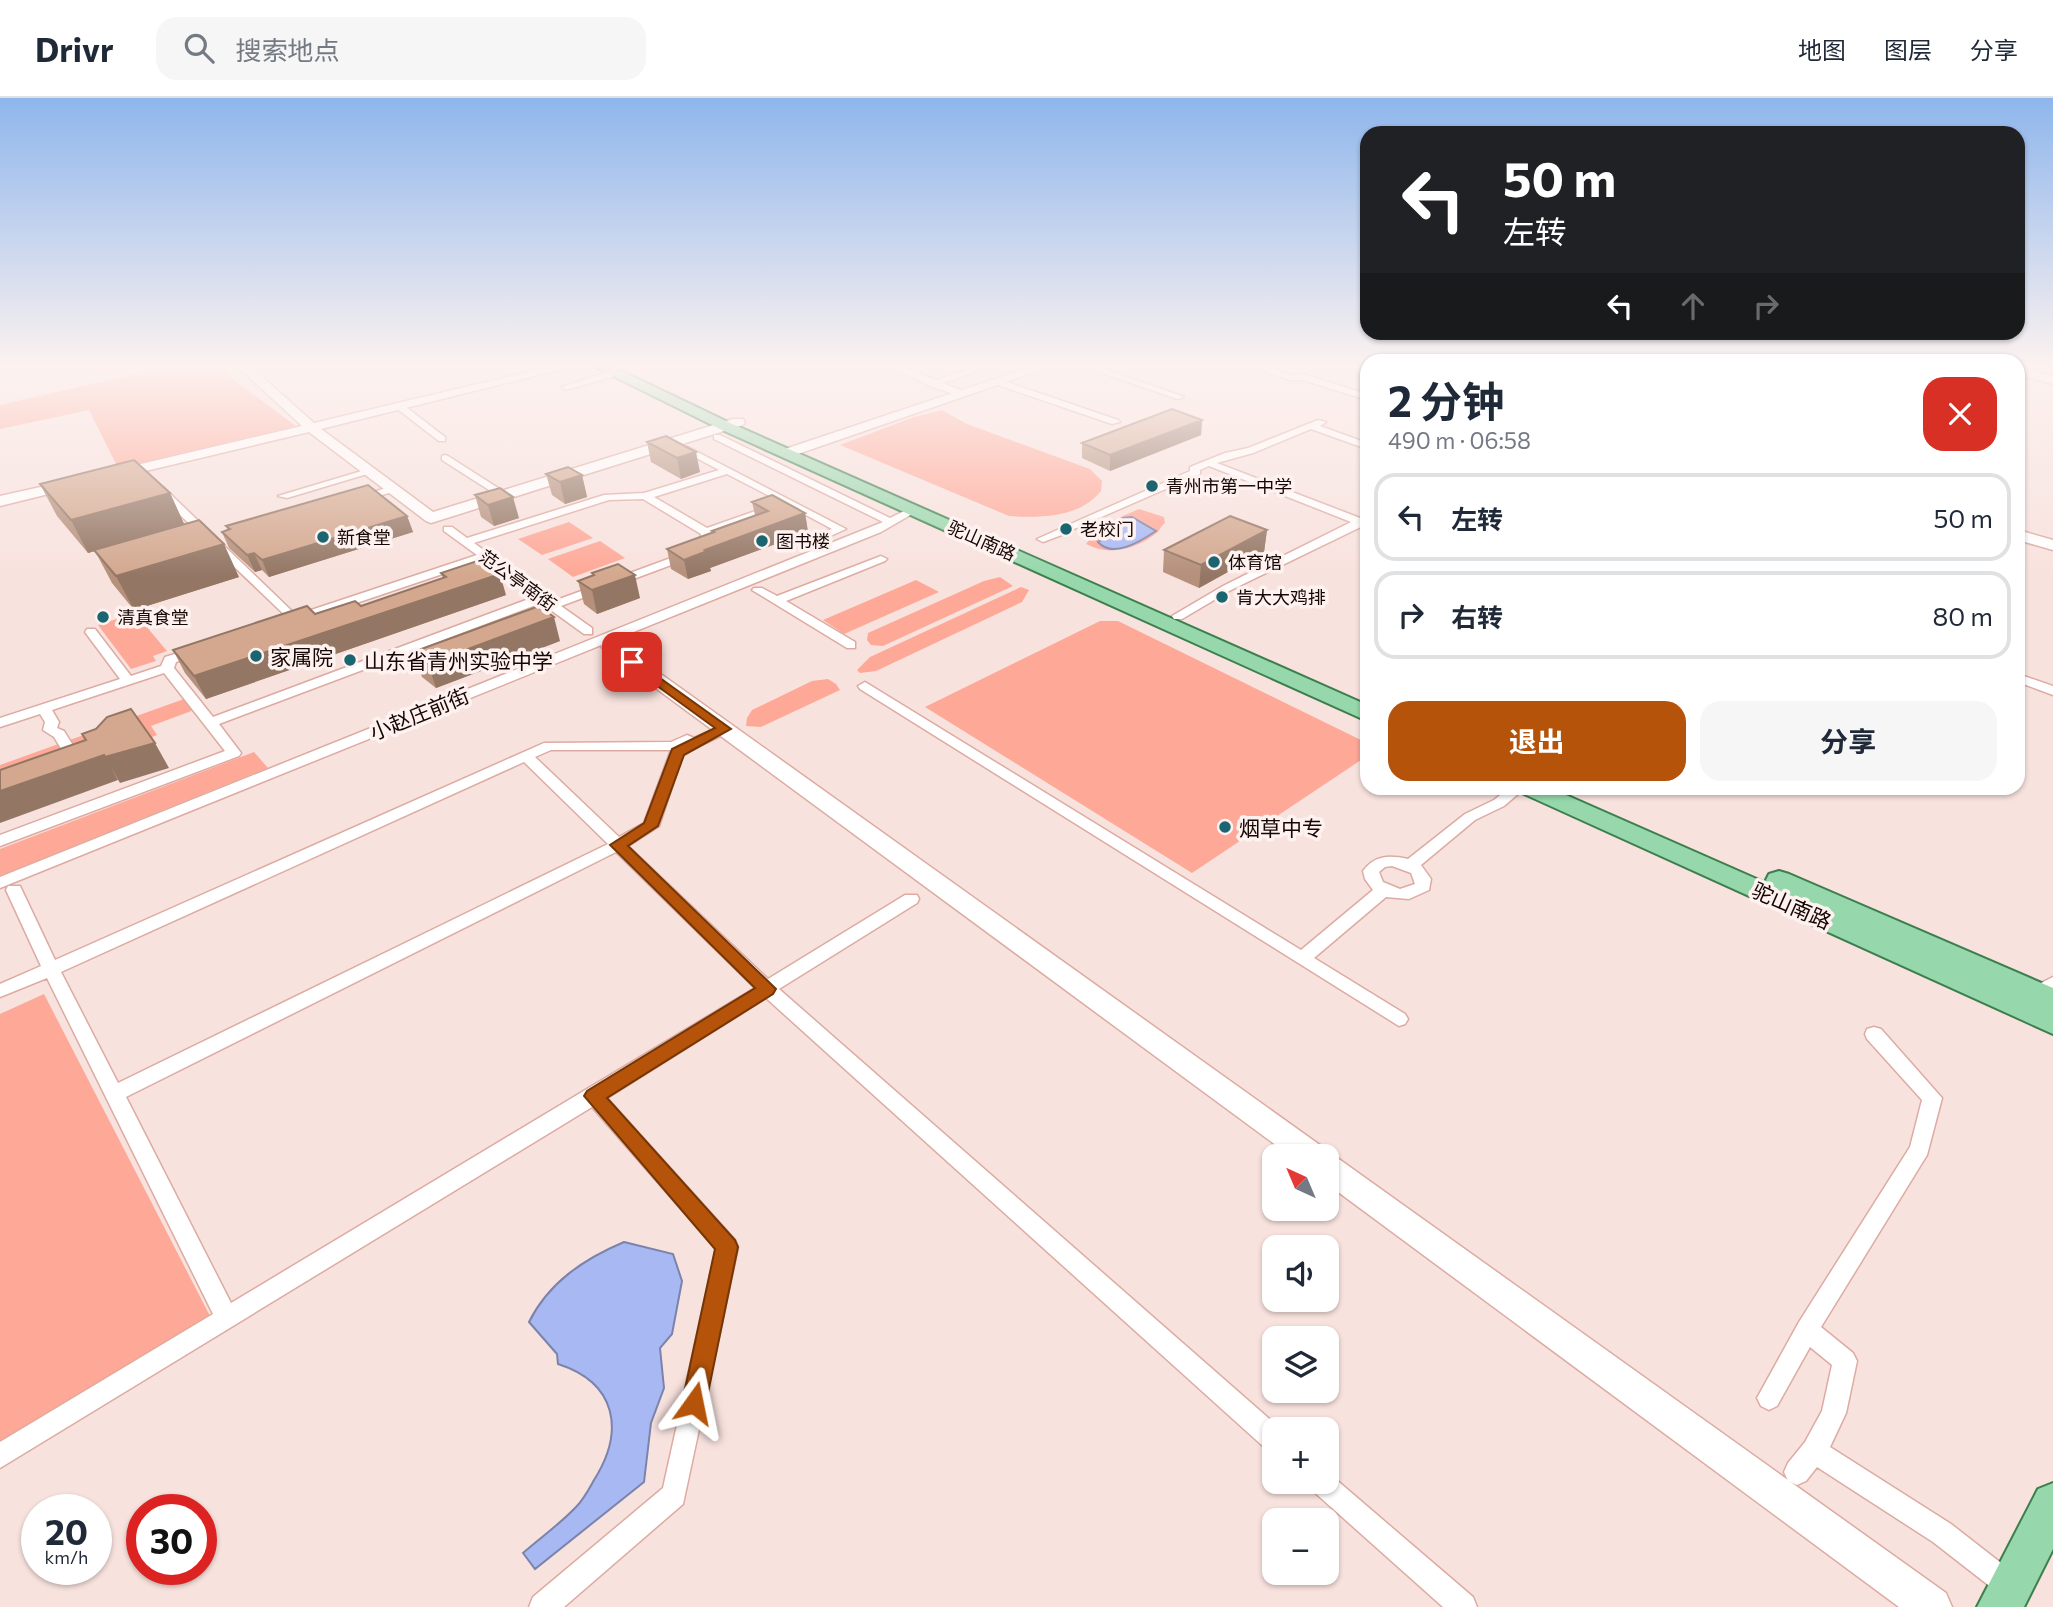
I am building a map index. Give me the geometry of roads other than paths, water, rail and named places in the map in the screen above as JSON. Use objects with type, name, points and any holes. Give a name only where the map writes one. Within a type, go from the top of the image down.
[{"type":"main road","name":"驼山南路","points":[[740,435],[796,466],[1178,616],[1360,697]]},
{"type":"main road","name":"驼山南路","points":[[796,466],[914,510],[1360,711]]},
{"type":"main road","name":"驼山南路","points":[[1547,795],[2053,1023]]},
{"type":"main road","name":"驼山南路","points":[[1584,795],[2047,992]]},
{"type":"main road","points":[[2005,1597],[2053,1504]]},
{"type":"street","points":[[0,501],[282,435]]},
{"type":"street","points":[[320,435],[431,518],[702,435]]},
{"type":"street","points":[[437,435],[442,439]]},
{"type":"street","points":[[749,482],[796,466],[867,435]]},
{"type":"street","points":[[1196,472],[1194,469],[1288,435]]},
{"type":"street","points":[[1342,435],[1360,443]]},
{"type":"street","points":[[688,450],[841,529],[822,536]]},
{"type":"street","points":[[1043,539],[1196,472],[1203,474],[1250,455],[1250,451]]},
{"type":"street","points":[[445,458],[504,495]]},
{"type":"street","points":[[1209,463],[1360,520]]},
{"type":"street","points":[[766,491],[796,466]]},
{"type":"street","points":[[796,466],[886,520]]},
{"type":"street","points":[[135,470],[290,615]]},
{"type":"street","points":[[466,542],[614,495],[645,496],[727,471]]},
{"type":"street","points":[[283,496],[369,472]]},
{"type":"street","points":[[346,503],[392,489]]},
{"type":"street","points":[[645,496],[707,533]]},
{"type":"street","points":[[707,533],[789,503]]},
{"type":"street","name":"小赵庄前街","points":[[7,886],[600,639],[877,530],[914,510]]},
{"type":"street","points":[[1178,616],[1227,588],[1360,524]]},
{"type":"street","name":"范公亭南街","points":[[449,529],[600,639]]},
{"type":"street","points":[[210,723],[702,550],[706,545],[707,533]]},
{"type":"street","points":[[2025,537],[2053,545]]},
{"type":"street","points":[[278,625],[486,556]]},
{"type":"street","points":[[776,601],[881,559]]},
{"type":"street","points":[[758,590],[851,645]]},
{"type":"street","points":[[92,632],[128,681]]},
{"type":"street","points":[[600,639],[1296,1144]]},
{"type":"street","points":[[167,668],[170,660],[215,645]]},
{"type":"street","points":[[0,841],[234,753],[167,668]]},
{"type":"street","points":[[0,723],[167,668]]},
{"type":"street","points":[[2025,681],[2053,691]]},
{"type":"street","points":[[865,686],[1399,1018]]},
{"type":"street","points":[[44,709],[59,735]]},
{"type":"street","points":[[0,991],[549,746],[673,746],[721,726]]},
{"type":"street","points":[[114,1094],[618,845],[651,826],[677,752],[721,726]]},
{"type":"street","points":[[526,756],[767,989],[1262,1428]]},
{"type":"street","points":[[1411,865],[1470,817],[1509,795]]},
{"type":"street","points":[[1394,861],[1411,865],[1422,875],[1424,881],[1419,891],[1404,895],[1384,890],[1371,877],[1374,867],[1394,861]]},
{"type":"street","points":[[7,886],[227,1318]]},
{"type":"street","points":[[1302,958],[1384,890]]},
{"type":"street","points":[[0,1456],[594,1096],[911,899]]},
{"type":"street","points":[[1769,1398],[1807,1330],[1920,1149],[1932,1098],[1874,1034]]},
{"type":"street","points":[[543,1607],[674,1495],[727,1247],[594,1096]]},
{"type":"street","points":[[1339,1175],[1932,1607]]},
{"type":"street","points":[[1797,1472],[1814,1451],[1834,1413],[1845,1361],[1807,1330]]},
{"type":"street","points":[[1814,1451],[1942,1533],[2005,1597]]},
{"type":"street","points":[[1336,1494],[1463,1607]]},
{"type":"water","points":[[1132,517],[1156,531],[1119,549],[1104,547],[1098,542],[1109,535],[1123,518]]},
{"type":"water","points":[[624,1242],[673,1254],[682,1281],[672,1334],[660,1348],[664,1388],[651,1423],[644,1482],[535,1569],[523,1553],[584,1497],[604,1462],[612,1427],[610,1411],[593,1383],[578,1372],[558,1364],[557,1354],[529,1322],[547,1295],[569,1273]]},
{"type":"place","name":"青州市第一中学","points":[[1152,486]]},
{"type":"place","name":"老校门","points":[[1066,529]]},
{"type":"place","name":"新食堂","points":[[323,537]]},
{"type":"place","name":"图书楼","points":[[762,541]]},
{"type":"place","name":"体育馆","points":[[1214,562]]},
{"type":"place","name":"肯大大鸡排","points":[[1222,597]]},
{"type":"place","name":"清真食堂","points":[[103,617]]},
{"type":"place","name":"家属院","points":[[256,656]]},
{"type":"place","name":"山东省青州实验中学","points":[[350,660]]},
{"type":"place","name":"烟草中专","points":[[1225,827]]}]
